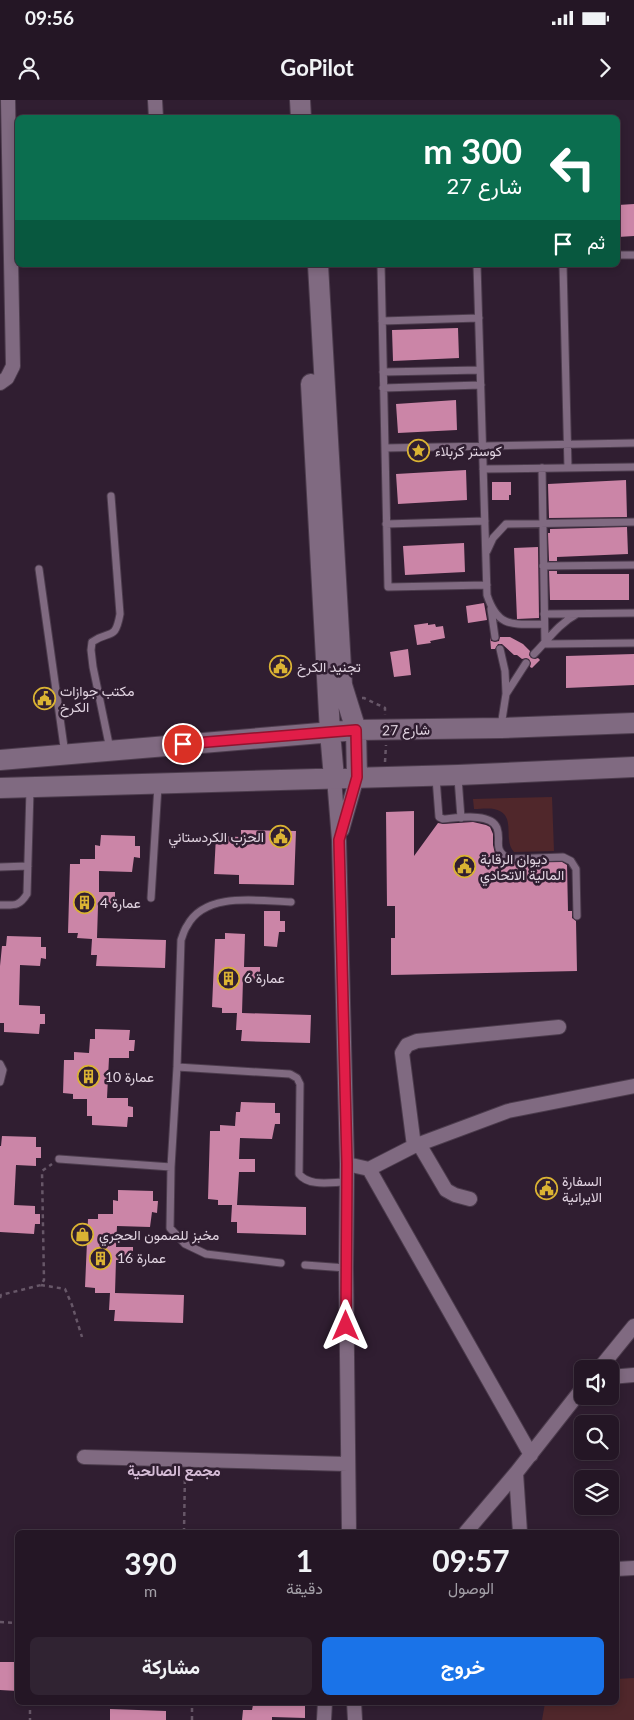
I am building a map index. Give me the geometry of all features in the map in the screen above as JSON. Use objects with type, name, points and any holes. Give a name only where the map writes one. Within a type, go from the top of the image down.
[{"type":"main road","points":[[300,100],[300,115]]},
{"type":"main road","points":[[312,100],[313,115]]},
{"type":"main road","points":[[306,267],[334,778]]},
{"type":"main road","points":[[318,267],[342,685],[356,730],[357,777]]},
{"type":"main road","name":"شارع 27","points":[[0,760],[356,730],[500,728],[634,722]]},
{"type":"main road","points":[[0,788],[458,775],[634,767]]},
{"type":"street","points":[[0,383],[6,378],[13,366],[14,263],[8,100]]},
{"type":"street","points":[[155,100],[156,115]]},
{"type":"street","points":[[339,840],[357,777]]},
{"type":"street","points":[[334,778],[339,840],[347,1164],[347,1464],[349,1530]]},
{"type":"street","points":[[470,1200],[454,1195],[446,1190],[417,1145],[402,1053],[407,1046],[417,1041],[559,1027]]},
{"type":"street","points":[[347,1164],[368,1168],[417,1145],[508,1111],[634,1086]]},
{"type":"street","points":[[368,1168],[531,1455]]},
{"type":"street","points":[[606,1360],[634,1326]]},
{"type":"street","points":[[619,1376],[634,1375]]},
{"type":"street","points":[[468,1530],[531,1455],[574,1399]]},
{"type":"street","points":[[84,1457],[347,1464]]},
{"type":"street","points":[[516,1473],[520,1530]]},
{"type":"street","points":[[619,1569],[634,1568]]},
{"type":"street","points":[[324,1720],[326,1705]]},
{"type":"street","points":[[354,1705],[355,1720]]},
{"type":"lane","points":[[620,256],[634,255]]},
{"type":"lane","points":[[381,267],[388,587],[487,585]]},
{"type":"lane","points":[[477,267],[487,595],[496,637]]},
{"type":"lane","points":[[563,267],[568,468]]},
{"type":"lane","points":[[382,320],[478,318]]},
{"type":"lane","points":[[383,372],[480,370]]},
{"type":"lane","points":[[383,388],[481,385]]},
{"type":"lane","points":[[384,448],[634,443]]},
{"type":"lane","points":[[483,469],[634,467]]},
{"type":"lane","points":[[542,468],[545,644]]},
{"type":"lane","points":[[110,750],[91,650],[92,642],[99,637],[112,634],[116,630],[120,614],[111,496]]},
{"type":"lane","points":[[386,524],[485,521]]},
{"type":"lane","points":[[486,557],[488,546],[506,524],[634,522]]},
{"type":"lane","points":[[543,566],[634,565]]},
{"type":"lane","points":[[39,570],[65,754]]},
{"type":"lane","points":[[490,604],[497,616],[508,624],[544,624]]},
{"type":"lane","points":[[544,614],[634,613]]},
{"type":"lane","points":[[534,654],[545,644],[559,626],[578,614]]},
{"type":"lane","points":[[545,644],[634,643]]},
{"type":"lane","points":[[500,649],[505,671],[506,694],[500,728]]},
{"type":"lane","points":[[506,694],[526,663]]},
{"type":"lane","points":[[436,775],[439,817],[443,819],[482,818],[492,821],[498,829],[498,848],[502,855],[508,859],[563,857],[570,861],[576,869],[577,916]]},
{"type":"lane","points":[[458,775],[461,818]]},
{"type":"lane","points":[[151,898],[159,783]]},
{"type":"lane","points":[[0,905],[16,905],[23,901],[27,894],[30,787]]},
{"type":"lane","points":[[0,867],[28,866]]},
{"type":"lane","points":[[281,1263],[206,1254],[185,1244],[170,1228],[171,1167],[177,1067],[181,940],[187,924],[198,913],[216,903],[230,900],[291,902]]},
{"type":"lane","points":[[0,1064],[3,1070],[0,1082]]},
{"type":"lane","points":[[177,1067],[290,1074],[297,1078],[300,1084],[299,1174],[304,1180],[310,1182],[346,1182]]},
{"type":"lane","points":[[59,1159],[171,1167]]},
{"type":"lane","points":[[305,1265],[346,1268]]},
{"type":"path","points":[[41,1285],[44,1280],[42,1171],[59,1159]]},
{"type":"path","points":[[0,1298],[1,1295],[41,1285],[65,1290],[72,1305],[82,1338]]},
{"type":"path","points":[[184,1530],[186,1460]]},
{"type":"path","points":[[0,1622],[15,1623]]},
{"type":"path","points":[[30,1705],[30,1720]]},
{"type":"path","points":[[192,1705],[192,1720]]},
{"type":"shaded area","points":[[552,797],[554,851],[514,852],[509,841],[506,816],[494,809],[474,809],[473,799]]},
{"type":"shaded area","points":[[634,1678],[634,1720],[542,1720],[545,1705],[619,1705],[619,1679]]},
{"type":"building","points":[[634,204],[634,236],[620,237],[620,205]]},
{"type":"building","points":[[458,328],[459,358],[393,361],[392,330]]},
{"type":"building","points":[[456,400],[457,430],[398,433],[396,404]]},
{"type":"building","points":[[466,470],[467,500],[398,504],[396,474]]},
{"type":"building","points":[[626,480],[627,517],[549,518],[548,484]]},
{"type":"building","points":[[492,482],[511,482],[509,500],[492,500]]},
{"type":"building","points":[[627,527],[628,554],[557,557],[557,561],[549,561],[548,533],[550,533],[550,529]]},
{"type":"building","points":[[464,543],[465,572],[405,575],[403,546]]},
{"type":"building","points":[[538,547],[539,618],[517,619],[514,548]]},
{"type":"building","points":[[549,571],[557,571],[557,574],[629,574],[629,600],[550,600]]},
{"type":"building","points":[[484,603],[487,620],[468,623],[466,606]]},
{"type":"building","points":[[428,623],[428,625],[435,624],[436,627],[443,626],[445,638],[417,645],[414,625]]},
{"type":"building","points":[[490,637],[491,641],[495,642],[499,641],[500,637],[510,637],[523,644],[530,651],[529,655],[531,658],[538,658],[540,660],[532,668],[530,667],[529,659],[522,659],[514,655],[502,644],[498,644],[495,649],[491,649]]},
{"type":"building","points":[[408,649],[411,675],[394,677],[390,652]]},
{"type":"building","points":[[634,654],[634,685],[566,688],[566,656]]},
{"type":"building","points":[[414,811],[414,856],[438,823],[473,822],[490,827],[493,834],[495,854],[505,863],[562,862],[567,865],[568,911],[572,911],[572,918],[576,921],[577,971],[391,975],[391,938],[395,938],[395,906],[387,906],[386,812]]},
{"type":"building","points":[[241,830],[296,831],[294,885],[239,884],[239,875],[214,874],[216,836],[241,837]]},
{"type":"building","name":"عمارة 4","points":[[101,835],[135,836],[135,846],[140,846],[140,858],[134,857],[132,872],[99,871],[99,892],[115,892],[115,906],[98,906],[97,938],[166,940],[165,968],[96,966],[97,955],[91,955],[92,939],[77,938],[78,933],[68,933],[70,864],[80,864],[80,859],[95,859],[95,845],[100,846]]},
{"type":"building","points":[[264,911],[280,911],[280,921],[285,921],[285,932],[279,932],[277,947],[264,946]]},
{"type":"building","name":"عمارة 6","points":[[225,933],[245,934],[244,967],[260,967],[260,981],[243,980],[242,1013],[311,1015],[310,1043],[241,1041],[242,1030],[236,1030],[237,1013],[222,1013],[222,1008],[212,1007],[215,939],[225,939]]},
{"type":"building","points":[[7,936],[41,937],[41,947],[46,947],[46,959],[41,958],[40,966],[20,965],[19,1005],[40,1006],[40,1014],[45,1014],[45,1024],[40,1024],[39,1034],[4,1032],[4,1023],[0,1023],[0,966],[2,946],[6,946]]},
{"type":"building","name":"عمارة 10","points":[[95,1029],[130,1030],[129,1040],[135,1040],[134,1051],[129,1051],[129,1058],[109,1058],[107,1098],[128,1098],[128,1106],[133,1107],[133,1117],[128,1117],[127,1127],[92,1125],[92,1116],[87,1116],[87,1099],[73,1099],[73,1094],[63,1093],[64,1060],[74,1060],[74,1052],[89,1053],[90,1039],[95,1039]]},
{"type":"building","points":[[241,1102],[275,1103],[275,1113],[280,1113],[280,1124],[275,1124],[272,1139],[240,1138],[239,1159],[255,1159],[255,1172],[239,1172],[237,1205],[306,1207],[306,1235],[237,1233],[237,1222],[231,1222],[232,1205],[218,1205],[218,1200],[208,1199],[210,1131],[220,1131],[220,1125],[235,1126],[236,1112],[240,1112]]},
{"type":"building","points":[[2,1136],[36,1137],[36,1147],[41,1147],[41,1158],[36,1158],[36,1166],[16,1165],[14,1205],[35,1206],[35,1214],[40,1214],[40,1224],[35,1224],[34,1234],[0,1232],[0,1146]]},
{"type":"building","name":"عمارة 16","points":[[118,1190],[153,1191],[153,1201],[158,1201],[157,1213],[152,1212],[150,1227],[117,1226],[116,1247],[133,1247],[133,1260],[116,1260],[115,1293],[184,1295],[183,1323],[114,1321],[115,1310],[109,1310],[110,1293],[95,1293],[95,1288],[85,1287],[88,1219],[98,1219],[98,1214],[113,1214],[113,1200],[118,1201]]},
{"type":"building","points":[[0,1662],[15,1662],[15,1691],[0,1690]]},
{"type":"building","points":[[253,1705],[305,1705],[305,1718],[272,1717],[272,1720],[242,1720],[243,1710],[252,1710]]},
{"type":"building","points":[[110,1709],[166,1711],[166,1720],[110,1720]]},
{"type":"place","name":"كوستر كربلاء","points":[[419,451]]},
{"type":"place","name":"تجنيد الكرخ","points":[[281,667]]},
{"type":"place","name":"مكتب جوازات الكرخ","points":[[44,699]]},
{"type":"place","name":"الحزب الكردستاني","points":[[280,837]]},
{"type":"place","name":"ديوان الرقابة المالية الاتحادي","points":[[464,867]]},
{"type":"place","name":"عمارة 4","points":[[84,903]]},
{"type":"place","name":"عمارة 6","points":[[228,978]]},
{"type":"place","name":"عمارة 10","points":[[89,1077]]},
{"type":"place","name":"السفارة الايرانية","points":[[546,1189]]},
{"type":"place","name":"مخبز للصمون الحجري","points":[[83,1235]]},
{"type":"place","name":"عمارة 16","points":[[101,1258]]},
{"type":"district","name":"مجمع الصالحية","points":[[174,1471]]},
{"type":"route","points":[[183,744],[356,730],[357,777],[339,840],[347,1164],[346,1326]]}]
